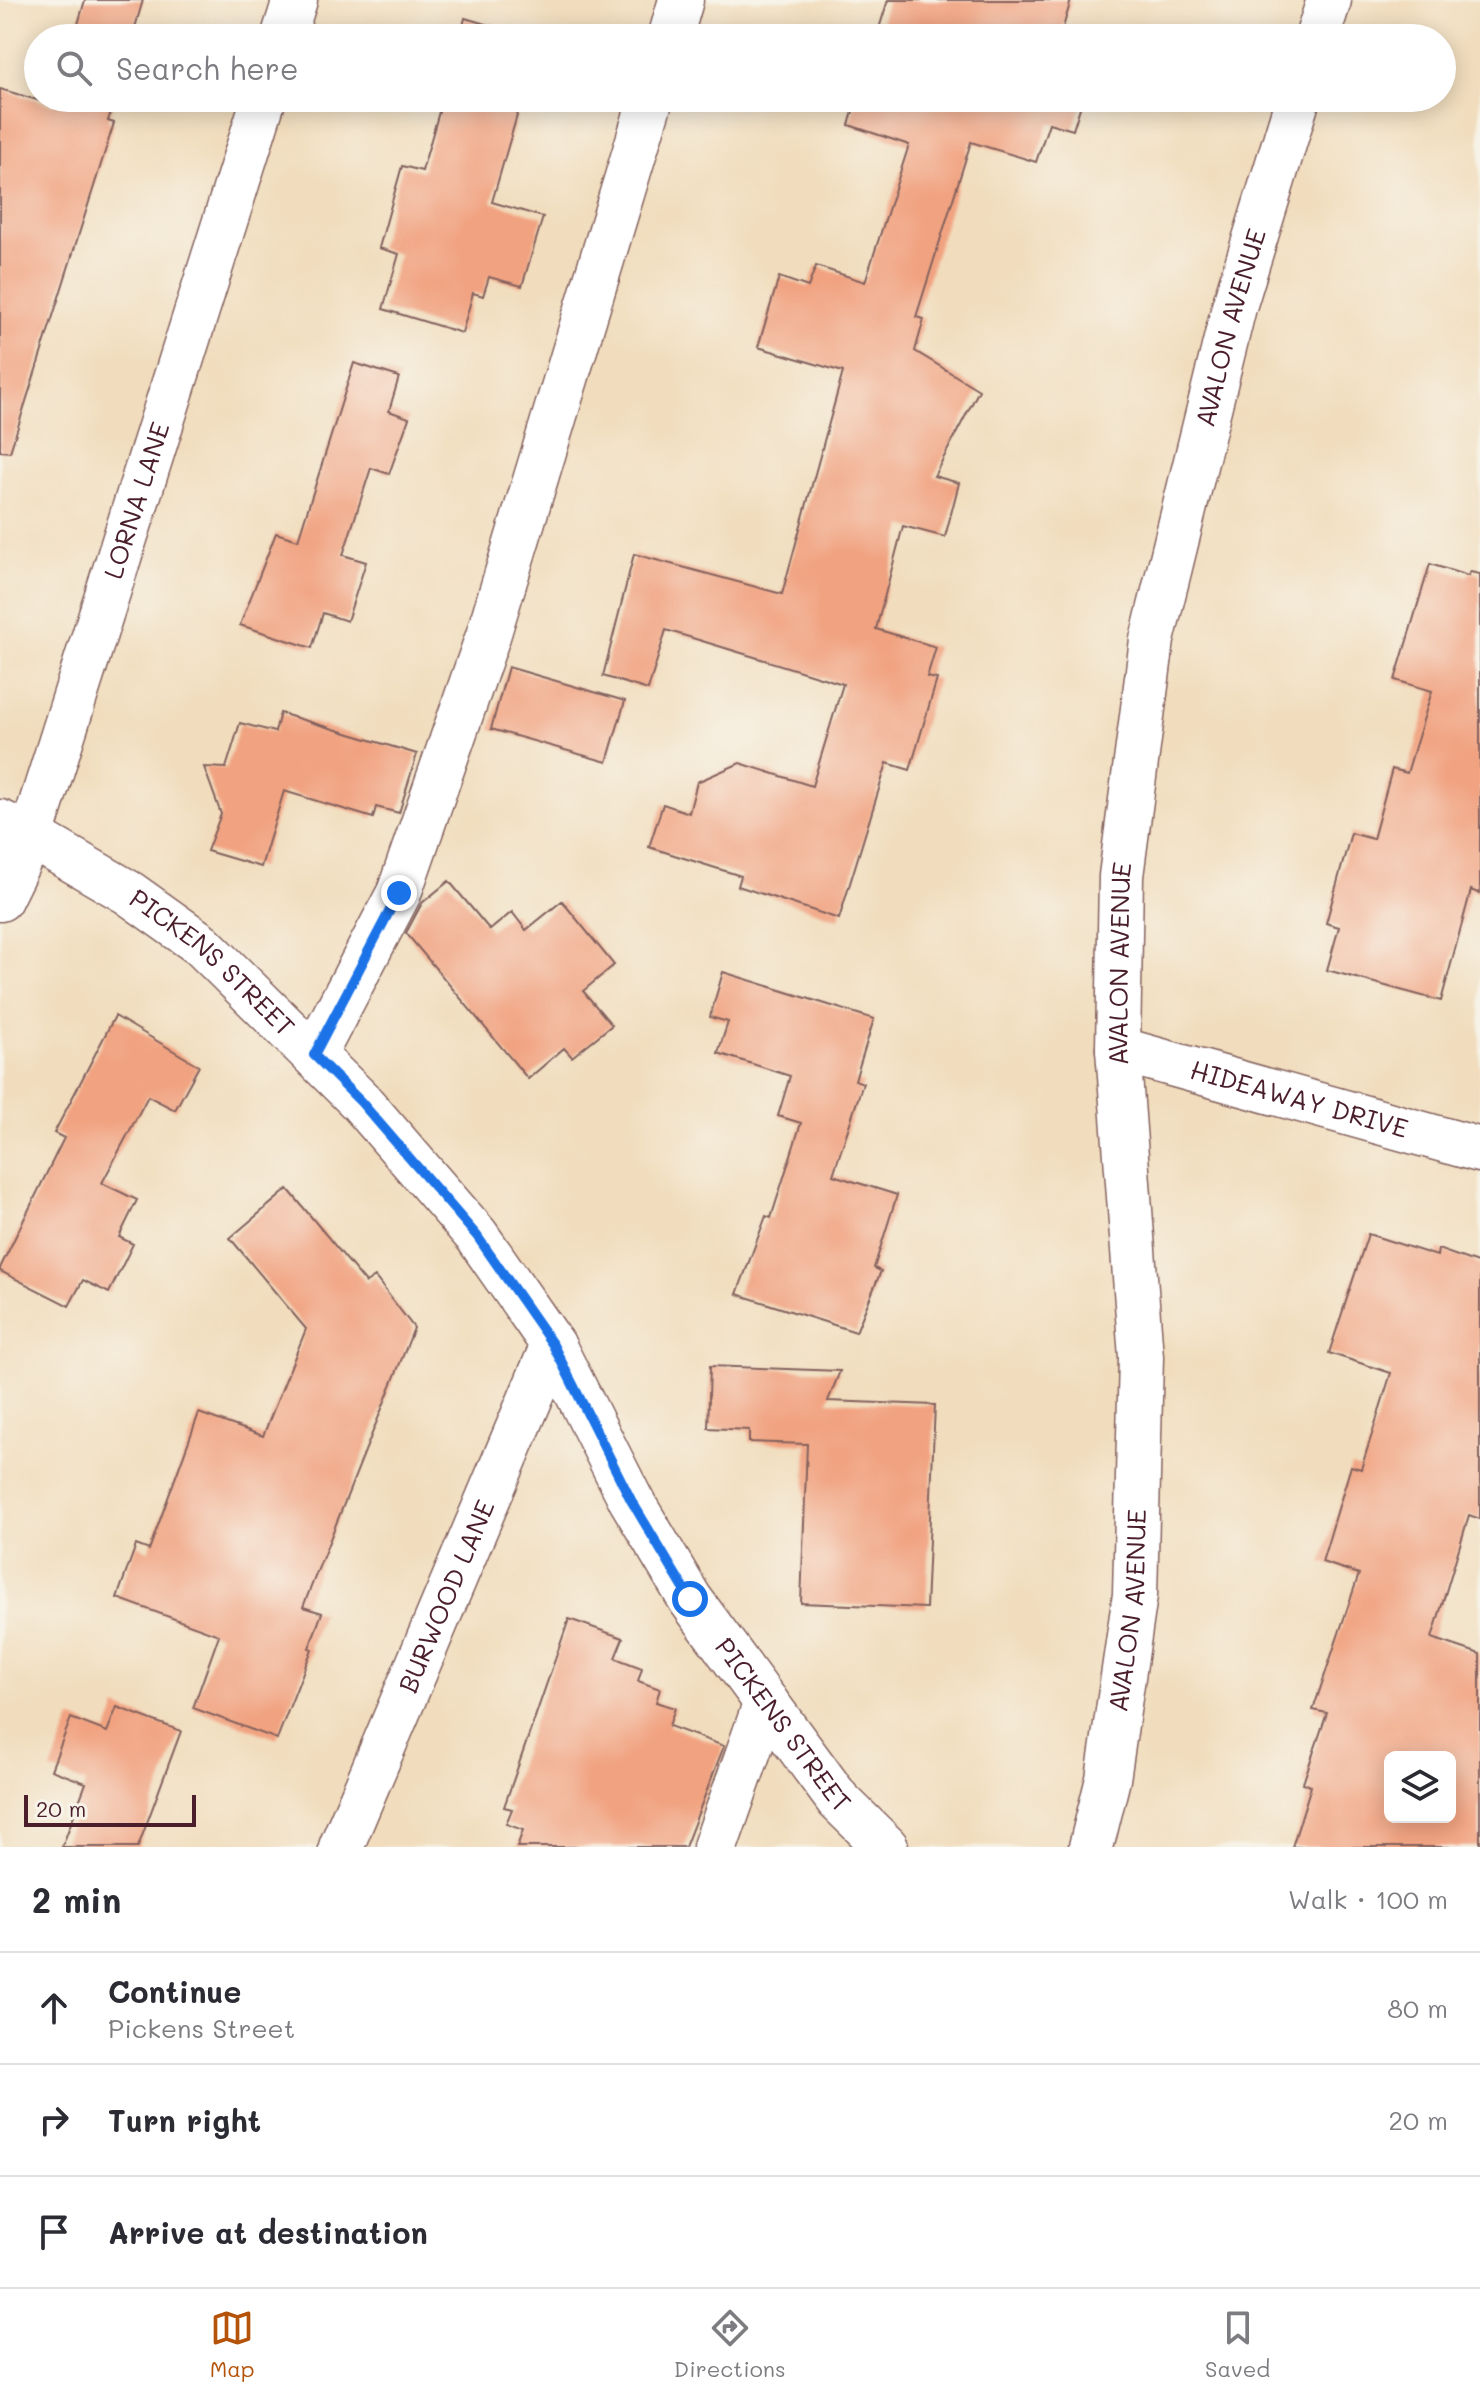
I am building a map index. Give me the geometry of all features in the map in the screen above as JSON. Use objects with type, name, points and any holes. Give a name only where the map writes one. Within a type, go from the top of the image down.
[{"type":"street","points":[[287,24],[295,0]]},
{"type":"street","points":[[674,24],[681,0]]},
{"type":"street","points":[[1321,24],[1329,0]]},
{"type":"street","name":"LORNA LANE","points":[[0,899],[15,829],[259,112]]},
{"type":"street","points":[[314,1055],[399,893],[488,636],[647,112]]},
{"type":"street","name":"AVALON AVENUE","points":[[1091,1847],[1108,1779],[1135,1595],[1141,1357],[1118,1049],[1121,876],[1152,640],[1234,307],[1294,112]]},
{"type":"street","name":"PICKENS STREET","points":[[15,829],[129,893],[202,945],[361,1102],[477,1236],[553,1345],[631,1500],[690,1599],[838,1800],[886,1847]]},
{"type":"street","name":"HIDEAWAY DRIVE","points":[[1118,1049],[1480,1150]]},
{"type":"street","name":"BURWOOD LANE","points":[[341,1847],[553,1345]]},
{"type":"street","points":[[715,1847],[766,1702]]},
{"type":"building","points":[[85,0],[143,0],[136,24],[78,24]]},
{"type":"building","points":[[888,0],[1071,0],[1064,24],[880,24]]},
{"type":"building","points":[[465,18],[486,24],[464,24]]},
{"type":"building","points":[[0,89],[24,96],[24,112],[111,112],[108,121],[114,123],[10,452],[0,451]]},
{"type":"building","points":[[439,112],[518,112],[492,202],[543,217],[522,286],[489,277],[483,296],[473,293],[462,333],[383,309],[399,254],[379,248],[402,166],[422,171]]},
{"type":"building","points":[[853,112],[1079,112],[1073,130],[1049,123],[1036,162],[971,142],[916,317],[924,319],[915,351],[979,390],[934,476],[959,483],[945,537],[903,526],[876,629],[936,647],[927,677],[937,679],[910,770],[887,763],[839,919],[738,886],[741,876],[649,847],[663,804],[689,813],[697,782],[740,763],[812,786],[843,684],[666,630],[648,690],[603,676],[634,554],[782,594],[843,372],[758,347],[779,277],[808,287],[816,266],[865,282],[909,145],[849,125]]},
{"type":"building","points":[[354,363],[399,377],[389,411],[409,418],[389,474],[371,468],[343,555],[366,562],[347,621],[323,613],[312,648],[240,625],[276,533],[298,540]]},
{"type":"building","points":[[1430,564],[1468,576],[1470,572],[1480,574],[1480,894],[1471,890],[1441,1001],[1327,970],[1339,927],[1326,923],[1351,833],[1373,839],[1392,769],[1407,773],[1432,691],[1395,680]]},
{"type":"building","points":[[508,667],[625,701],[607,762],[491,729]]},
{"type":"building","points":[[280,713],[417,754],[399,813],[376,807],[373,818],[284,791],[261,867],[207,851],[221,814],[204,767],[226,768],[240,723],[275,732]]},
{"type":"building","points":[[449,881],[490,930],[512,912],[526,930],[562,901],[614,965],[583,991],[612,1025],[572,1057],[564,1048],[528,1079],[406,933],[422,903]]},
{"type":"building","points":[[723,972],[874,1019],[855,1080],[863,1083],[833,1175],[897,1195],[874,1268],[881,1271],[856,1332],[737,1294],[766,1216],[771,1218],[801,1123],[778,1116],[790,1076],[718,1053],[728,1022],[710,1017]]},
{"type":"building","points":[[115,1016],[199,1066],[175,1110],[148,1096],[102,1183],[137,1200],[119,1237],[133,1244],[109,1293],[83,1280],[69,1306],[0,1271],[0,1268],[64,1138],[54,1133]]},
{"type":"building","points":[[288,1189],[366,1283],[375,1277],[414,1328],[303,1607],[322,1613],[309,1648],[312,1649],[277,1739],[193,1708],[219,1635],[117,1598],[136,1545],[149,1550],[199,1413],[263,1436],[306,1329],[230,1238]]},
{"type":"building","points":[[1368,1234],[1437,1256],[1438,1249],[1480,1264],[1480,1519],[1469,1515],[1432,1638],[1480,1654],[1480,1847],[1292,1847],[1311,1786],[1303,1783],[1327,1713],[1313,1710],[1359,1574],[1322,1562],[1351,1466],[1361,1469],[1391,1373],[1329,1353]]},
{"type":"building","points":[[710,1366],[840,1371],[828,1401],[935,1405],[926,1608],[801,1603],[807,1444],[749,1442],[749,1430],[708,1428]]},
{"type":"building","points":[[569,1619],[623,1638],[615,1658],[642,1668],[638,1681],[660,1689],[656,1702],[675,1708],[669,1726],[724,1746],[685,1847],[517,1847],[523,1830],[506,1824],[512,1809],[504,1807]]},
{"type":"building","points":[[117,1707],[181,1731],[138,1847],[62,1847],[86,1783],[51,1770],[71,1718],[107,1732]]},
{"type":"route","points":[[399,893],[314,1055],[361,1102],[477,1236],[553,1345],[631,1500],[690,1599]]}]
